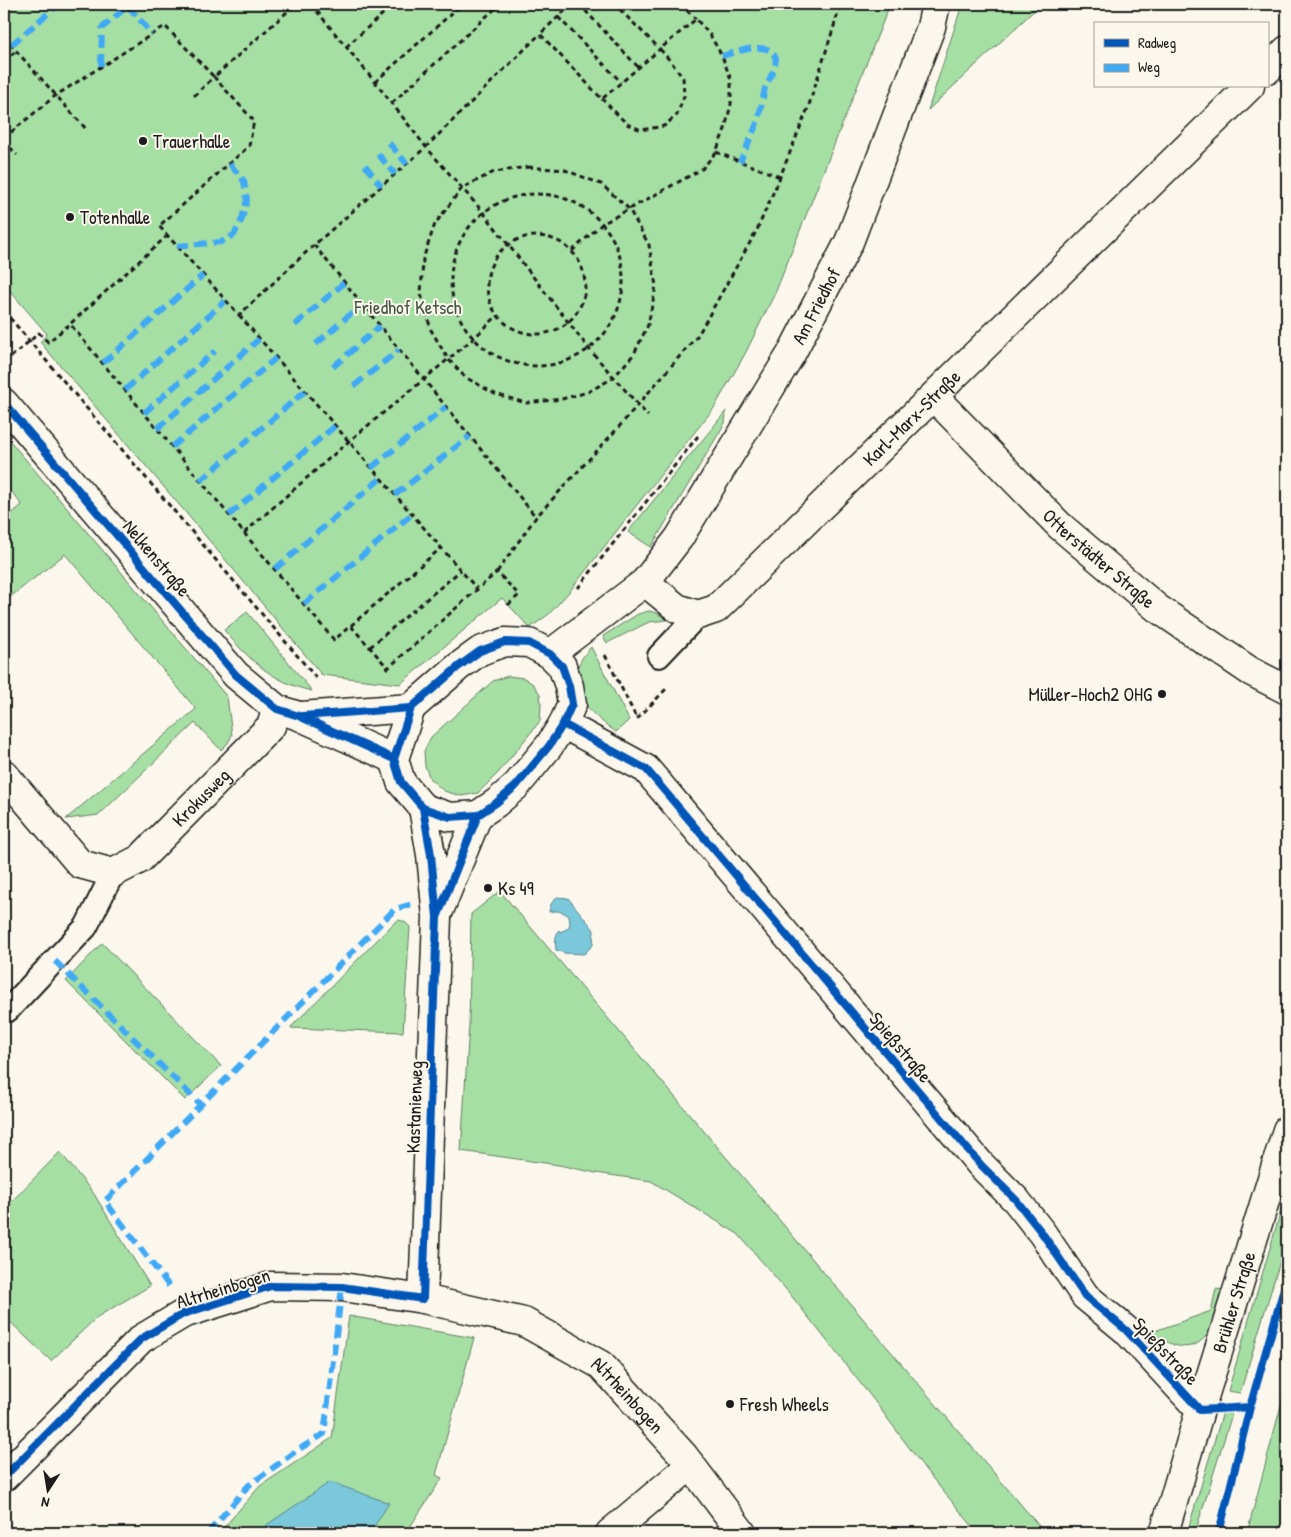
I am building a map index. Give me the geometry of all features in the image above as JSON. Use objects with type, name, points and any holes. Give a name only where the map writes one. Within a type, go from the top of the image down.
[{"type":"street","name":"Am Friedhof","points":[[645,582],[679,538],[791,354],[849,242],[931,27],[936,4]]},
{"type":"street","points":[[1268,69],[1287,50]]},
{"type":"street","name":"Karl-Marx-Straße","points":[[698,615],[716,609],[1248,88]]},
{"type":"street","name":"Otterstädter Straße","points":[[934,397],[1060,526],[1157,608],[1250,671],[1287,690]]},
{"type":"street","name":"Nelkenstraße","points":[[4,403],[236,675],[288,713],[394,759]]},
{"type":"street","points":[[550,654],[645,582],[676,608],[698,615]]},
{"type":"street","points":[[505,642],[528,643],[550,654],[562,666],[569,686],[572,704],[564,724],[549,746],[516,786],[478,815],[450,817],[423,808],[400,782],[394,759],[411,708],[458,667],[480,651],[505,642]]},
{"type":"street","points":[[288,713],[411,708]]},
{"type":"street","name":"Krokusweg","points":[[113,873],[140,859],[271,726],[288,713]]},
{"type":"street","name":"Spießstraße","points":[[564,724],[646,769],[981,1166],[1016,1200],[1042,1233],[1084,1296],[1126,1330],[1200,1410]]},
{"type":"street","points":[[4,774],[80,864],[113,873]]},
{"type":"street","name":"Kastanienweg","points":[[423,808],[431,855],[437,917],[423,1299]]},
{"type":"street","name":"Kastanienweg","points":[[437,917],[478,815]]},
{"type":"street","name":"Brühler Straße","points":[[1164,1533],[1287,1130]]},
{"type":"street","name":"Altrheinbogen","points":[[4,1477],[141,1339],[183,1314],[271,1286],[342,1287],[423,1299],[524,1322],[601,1364],[691,1465],[742,1533]]},
{"type":"street","points":[[610,1533],[691,1465]]},
{"type":"lane","points":[[659,656],[698,615]]},
{"type":"lane","points":[[8,1010],[86,927],[113,873]]},
{"type":"path","points":[[194,96],[296,4]]},
{"type":"path","points":[[310,4],[426,146],[483,212],[589,349],[648,416]]},
{"type":"path","points":[[346,47],[394,4]]},
{"type":"path","points":[[375,82],[462,4]]},
{"type":"path","points":[[392,103],[500,4]]},
{"type":"path","points":[[239,315],[314,245],[426,146],[572,4]]},
{"type":"path","points":[[579,4],[639,68]]},
{"type":"path","points":[[540,34],[627,124],[641,130],[664,126],[677,116],[684,96],[682,78],[660,49],[614,4]]},
{"type":"path","points":[[572,251],[602,224],[702,169],[716,152],[725,129],[731,104],[731,80],[722,56],[710,35],[696,18],[680,4]]},
{"type":"path","points":[[350,626],[388,668],[497,572],[536,517],[638,406],[698,335],[756,230],[780,177],[808,108],[841,4]]},
{"type":"path","points":[[558,17],[621,82]]},
{"type":"path","points":[[602,100],[696,18]]},
{"type":"path","points":[[17,155],[4,140],[55,96],[165,26],[254,121],[249,146],[159,226],[239,315],[477,589]]},
{"type":"path","points":[[4,37],[86,129]]},
{"type":"path","points":[[4,61],[16,51]]},
{"type":"path","points":[[716,152],[780,177]]},
{"type":"path","points":[[528,168],[564,170],[602,184],[629,209],[649,245],[656,286],[648,325],[634,354],[613,378],[588,392],[562,399],[526,403],[495,394],[465,377],[448,359],[431,330],[421,294],[423,259],[435,224],[462,188],[494,172],[528,168]]},
{"type":"path","points":[[539,192],[563,197],[584,207],[602,224],[613,242],[623,285],[610,326],[596,344],[576,359],[558,365],[534,366],[509,362],[488,352],[474,338],[459,312],[454,288],[454,264],[460,241],[474,220],[483,212],[492,205],[515,195],[539,192]]},
{"type":"path","points":[[4,363],[39,333],[48,342],[168,235]]},
{"type":"path","points":[[534,235],[548,237],[561,242],[572,251],[581,264],[585,279],[584,295],[579,309],[569,322],[555,330],[532,334],[524,333],[509,326],[498,316],[489,302],[486,286],[488,269],[496,255],[508,244],[520,238],[534,235]]},
{"type":"path","points":[[314,245],[536,517]]},
{"type":"path","points":[[4,311],[322,684]]},
{"type":"path","points":[[244,533],[348,442],[498,316]]},
{"type":"path","points":[[70,324],[334,640],[441,548]]},
{"type":"path","points":[[576,590],[699,435]]},
{"type":"path","points":[[370,647],[461,570]]},
{"type":"path","points":[[497,572],[519,595],[508,605]]},
{"type":"path","points":[[1219,1533],[1250,1408],[1287,1278]]},
{"type":"green space","name":"Friedhof Ketsch","points":[[4,4],[890,4],[776,291],[746,352],[714,408],[569,592],[549,614],[530,628],[502,598],[400,684],[322,675],[40,342],[47,334],[4,284]]},
{"type":"green space","points":[[1041,4],[928,110],[962,5]]},
{"type":"green space","points":[[726,411],[725,423],[651,547],[628,532]]},
{"type":"green space","points":[[4,434],[227,697],[232,735],[228,743],[221,750],[195,723],[99,815],[66,819],[196,709],[65,554],[4,602],[4,520],[22,505],[4,482]]},
{"type":"green space","points":[[649,611],[657,613],[667,620],[649,622],[607,643],[603,636],[638,614]]},
{"type":"green space","points":[[247,612],[312,691],[274,676],[252,660],[224,630]]},
{"type":"green space","points":[[591,647],[629,720],[616,732],[594,714],[579,695],[576,684],[576,672],[581,660]]},
{"type":"green space","points":[[508,676],[524,678],[533,684],[540,694],[540,721],[499,772],[478,793],[461,796],[444,791],[430,779],[425,766],[424,751],[431,737],[493,681]]},
{"type":"green space","points":[[500,891],[1045,1533],[976,1533],[790,1294],[738,1234],[651,1181],[461,1151],[469,1025],[471,914]]},
{"type":"green space","points":[[399,920],[405,922],[410,927],[403,1032],[290,1028],[395,922]]},
{"type":"green space","points":[[102,943],[221,1066],[185,1100],[66,981]]},
{"type":"green space","points":[[60,1152],[94,1194],[150,1286],[97,1317],[51,1361],[4,1316],[4,1209]]},
{"type":"green space","points":[[1287,1190],[1287,1238],[1240,1393],[1228,1391]]},
{"type":"green space","points":[[1216,1289],[1222,1290],[1216,1316],[1207,1334],[1201,1341],[1186,1347],[1177,1346],[1152,1332],[1211,1311]]},
{"type":"green space","points":[[349,1316],[474,1338],[436,1475],[442,1478],[406,1533],[219,1533],[260,1486],[332,1438]]},
{"type":"green space","points":[[1287,1383],[1287,1533],[1247,1533]]},
{"type":"green space","points":[[1223,1412],[1232,1414],[1195,1533],[1187,1533]]},
{"type":"water","points":[[557,897],[568,898],[594,930],[593,945],[584,954],[564,953],[556,950],[559,930],[560,932],[567,929],[570,924],[569,916],[566,914],[559,911],[549,912],[551,904]]},
{"type":"water","points":[[330,1482],[389,1503],[370,1533],[260,1533],[268,1524]]},
{"type":"marked path","points":[[11,45],[59,4]]},
{"type":"marked path","points":[[101,66],[102,28],[130,4]]},
{"type":"marked path","points":[[128,6],[152,34]]},
{"type":"marked path","points":[[722,56],[748,49],[762,48],[772,52],[776,59],[774,70],[765,88],[758,121],[740,162]]},
{"type":"marked path","points":[[389,143],[407,164]]},
{"type":"marked path","points":[[378,154],[395,174]]},
{"type":"marked path","points":[[177,246],[221,242],[234,235],[242,219],[247,200],[244,181],[229,163]]},
{"type":"marked path","points":[[365,165],[381,186]]},
{"type":"marked path","points":[[103,363],[203,275]]},
{"type":"marked path","points":[[295,325],[344,283]]},
{"type":"marked path","points":[[125,390],[225,301]]},
{"type":"marked path","points":[[316,344],[362,304]]},
{"type":"marked path","points":[[333,367],[380,326]]},
{"type":"marked path","points":[[157,429],[259,339]]},
{"type":"marked path","points":[[354,386],[399,350]]},
{"type":"marked path","points":[[144,413],[215,351]]},
{"type":"marked path","points":[[172,447],[276,358]]},
{"type":"marked path","points":[[200,481],[305,391]]},
{"type":"marked path","points":[[371,468],[446,407]]},
{"type":"marked path","points":[[229,515],[335,426]]},
{"type":"marked path","points":[[395,495],[470,436]]},
{"type":"marked path","points":[[275,569],[380,479]]},
{"type":"marked path","points":[[304,604],[412,514]]},
{"type":"marked path","points":[[169,1286],[105,1201],[395,909],[416,903]]},
{"type":"marked path","points":[[55,961],[201,1105]]},
{"type":"marked path","points":[[208,1533],[248,1486],[296,1451],[324,1434],[342,1287]]},
{"type":"cycle path","points":[[4,403],[236,675],[277,709],[299,716],[394,759]]},
{"type":"cycle path","points":[[505,642],[529,643],[550,654],[562,666],[569,686],[572,704],[563,724],[549,746],[516,786],[478,815],[450,817],[423,808],[401,782],[394,759],[411,708],[458,667],[480,651],[505,642]]},
{"type":"cycle path","points":[[302,716],[411,708]]},
{"type":"cycle path","points":[[563,724],[646,769],[981,1165],[1016,1200],[1042,1233],[1085,1296],[1126,1330],[1200,1410],[1250,1407]]},
{"type":"cycle path","points":[[4,1477],[141,1339],[183,1314],[271,1286],[342,1287],[423,1299],[437,917],[431,855],[423,808]]},
{"type":"cycle path","points":[[438,915],[478,815]]},
{"type":"cycle path","points":[[1219,1533],[1250,1407],[1287,1278]]},
{"type":"place","name":"Trauerhalle","points":[[143,141]]},
{"type":"place","name":"Totenhalle","points":[[70,217]]},
{"type":"place","name":"Müller-Hoch2 OHG","points":[[1162,694]]},
{"type":"place","name":"Ks 49","points":[[488,888]]},
{"type":"place","name":"Fresh Wheels","points":[[730,1404]]}]
